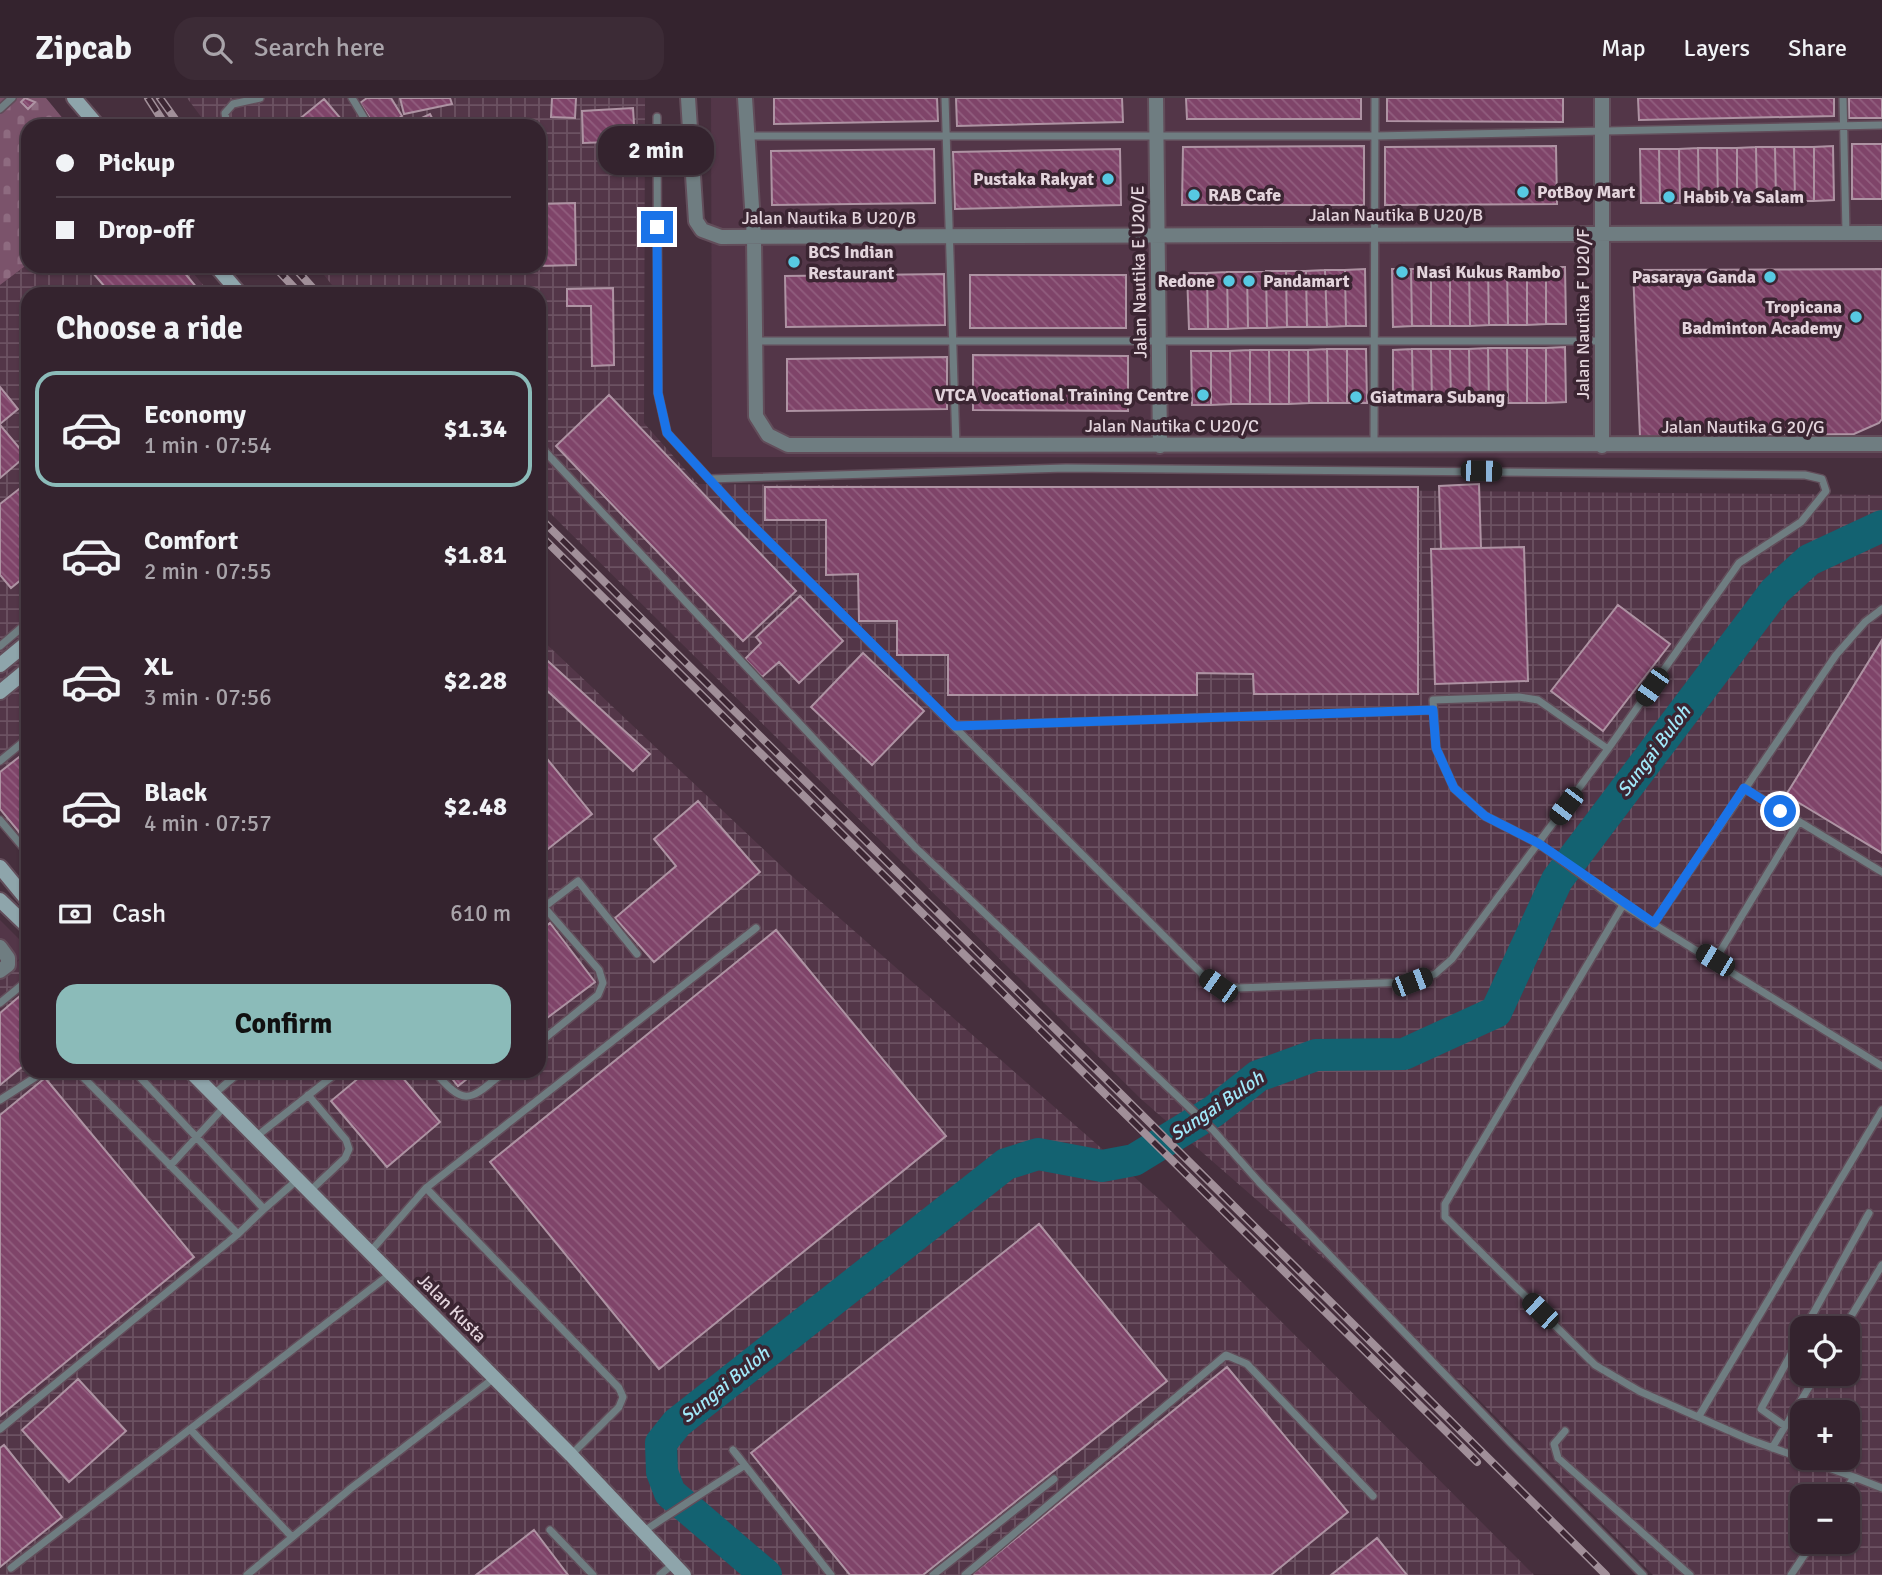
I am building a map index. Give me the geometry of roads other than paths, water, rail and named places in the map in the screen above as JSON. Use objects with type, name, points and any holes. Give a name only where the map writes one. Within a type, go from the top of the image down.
[{"type":"street","points":[[74,98],[92,119]]},
{"type":"street","name":"Jalan Nautika B U20/B","points":[[688,98],[694,210],[702,230],[715,236],[754,238],[1882,233]]},
{"type":"street","points":[[745,98],[754,238],[756,341]]},
{"type":"street","name":"Jalan Nautika E U20/E","points":[[1156,98],[1160,446]]},
{"type":"street","name":"Jalan Nautika F U20/F","points":[[1602,98],[1602,446]]},
{"type":"street","points":[[222,273],[234,287]]},
{"type":"street","name":"Jalan Nautika C U20/C","points":[[756,341],[756,416],[768,435],[788,445],[1602,446]]},
{"type":"street","name":"Jalan Nautika G 20/G","points":[[1602,446],[1882,443]]},
{"type":"street","points":[[0,665],[21,648]]},
{"type":"street","points":[[0,692],[21,675]]},
{"type":"street","points":[[0,867],[21,890]]},
{"type":"street","points":[[0,900],[21,920]]},
{"type":"street","points":[[0,947],[8,958],[8,965],[0,971]]},
{"type":"street","name":"Jalan Kusta","points":[[197,1078],[571,1455],[679,1570]]},
{"type":"lane","points":[[0,109],[12,98]]},
{"type":"lane","points":[[226,119],[225,113],[233,104],[260,98]]},
{"type":"lane","points":[[352,98],[365,119]]},
{"type":"lane","points":[[945,98],[956,446]]},
{"type":"lane","points":[[1374,446],[1375,98]]},
{"type":"lane","points":[[1843,98],[1846,233]]},
{"type":"lane","points":[[657,117],[660,412],[667,433],[709,479],[1202,974],[1218,986],[1237,988],[1412,982],[1435,974],[1452,959],[1540,846],[1739,563],[1801,522],[1826,491],[1822,479],[1805,475],[1562,472],[1066,468],[709,479]]},
{"type":"lane","points":[[747,136],[1375,136],[1882,125]]},
{"type":"lane","points":[[756,341],[1602,341]]},
{"type":"lane","points":[[546,452],[916,848],[1213,1130],[1510,1442],[1643,1575]]},
{"type":"lane","points":[[1654,923],[1836,655],[1865,622],[1882,609]]},
{"type":"lane","points":[[0,646],[21,628]]},
{"type":"lane","points":[[1608,749],[1538,700],[1519,697],[1433,700],[1436,748],[1454,788],[1485,816],[1540,846],[1600,886],[1623,905],[1882,1066]]},
{"type":"lane","points":[[955,726],[1433,710]]},
{"type":"lane","points":[[0,761],[21,744]]},
{"type":"lane","points":[[1744,788],[1882,872]]},
{"type":"lane","points":[[0,820],[21,845]]},
{"type":"lane","points":[[1715,960],[1798,823]]},
{"type":"lane","points":[[546,906],[578,881],[637,954]]},
{"type":"lane","points":[[1623,905],[1445,1204],[1444,1212],[1448,1220],[1595,1365],[1639,1391],[1772,1448],[1882,1488]]},
{"type":"lane","points":[[546,913],[599,970],[603,983],[598,995],[546,1037]]},
{"type":"lane","points":[[370,1252],[426,1188],[756,928]]},
{"type":"lane","points":[[0,1003],[21,986]]},
{"type":"lane","points":[[0,1100],[34,1078]]},
{"type":"lane","points":[[85,1078],[239,1234]]},
{"type":"lane","points":[[140,1078],[194,1138],[264,1209]]},
{"type":"lane","points":[[214,1094],[233,1078]]},
{"type":"lane","points":[[257,1136],[330,1078]]},
{"type":"lane","points":[[439,1078],[453,1095],[467,1097],[479,1093],[497,1078]]},
{"type":"lane","points":[[308,1095],[346,1140],[349,1149],[345,1158],[310,1191]]},
{"type":"lane","points":[[170,1166],[226,1106]]},
{"type":"lane","points":[[1699,1416],[1882,1110]]},
{"type":"lane","points":[[0,1429],[239,1234],[298,1179]]},
{"type":"lane","points":[[426,1188],[619,1388],[623,1398],[619,1407],[571,1455]]},
{"type":"lane","points":[[1812,1316],[1869,1213]]},
{"type":"lane","points":[[1851,1316],[1882,1265]]},
{"type":"lane","points":[[11,1568],[391,1273]]},
{"type":"lane","points":[[965,1575],[1226,1355],[1247,1364],[1373,1496]]},
{"type":"lane","points":[[1785,1426],[1761,1409],[1790,1356]]},
{"type":"lane","points":[[247,1575],[494,1378]]},
{"type":"lane","points":[[1772,1448],[1810,1386]]},
{"type":"lane","points":[[190,1429],[292,1537]]},
{"type":"lane","points":[[1565,1431],[1554,1444],[1558,1458],[1690,1575]]},
{"type":"lane","points":[[733,1451],[831,1575]]},
{"type":"lane","points":[[643,1532],[745,1465]]},
{"type":"lane","points":[[1850,1484],[1854,1477]]},
{"type":"lane","points":[[933,1575],[1054,1479]]},
{"type":"lane","points":[[550,1530],[593,1575]]},
{"type":"lane","points":[[1791,1575],[1806,1554]]},
{"type":"lane","points":[[660,1575],[679,1570]]},
{"type":"waterway","name":"Sungai Buloh","points":[[766,1575],[670,1493],[662,1472],[661,1443],[677,1423],[1006,1164],[1038,1154],[1102,1166],[1134,1160],[1214,1111],[1258,1076],[1316,1055],[1404,1054],[1496,1012],[1557,880],[1775,591],[1809,560],[1882,526]]},
{"type":"railway","points":[[148,98],[162,119]]},
{"type":"railway","points":[[160,98],[175,119]]},
{"type":"railway","points":[[280,273],[294,287]]},
{"type":"railway","points":[[299,273],[312,287]]},
{"type":"railway","points":[[546,524],[1606,1575]]},
{"type":"railway","points":[[546,541],[1477,1462]]},
{"type":"place","name":"Pustaka Rakyat","points":[[1108,179]]},
{"type":"place","name":"PotBoy Mart","points":[[1523,192]]},
{"type":"place","name":"RAB Cafe","points":[[1194,195]]},
{"type":"place","name":"Habib Ya Salam","points":[[1669,197]]},
{"type":"place","name":"BCS Indian Restaurant","points":[[794,262]]},
{"type":"place","name":"Nasi Kukus Rambo","points":[[1402,272]]},
{"type":"place","name":"Pasaraya Ganda","points":[[1770,277]]},
{"type":"place","name":"Redone","points":[[1229,281]]},
{"type":"place","name":"Pandamart","points":[[1249,281]]},
{"type":"place","name":"Tropicana Badminton Academy","points":[[1856,317]]},
{"type":"place","name":"VTCA Vocational Training Centre","points":[[1203,395]]},
{"type":"place","name":"Giatmara Subang","points":[[1356,397]]}]
